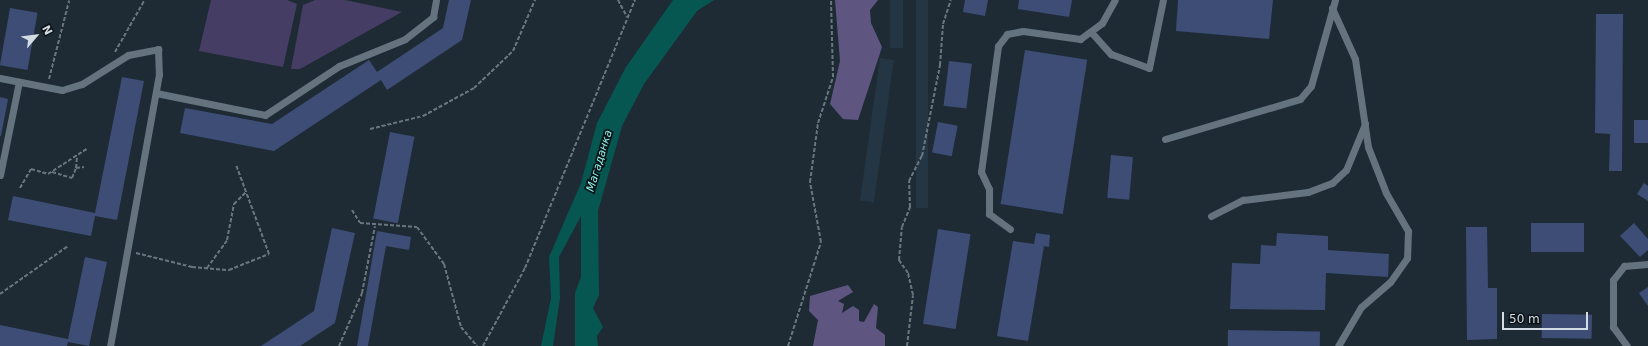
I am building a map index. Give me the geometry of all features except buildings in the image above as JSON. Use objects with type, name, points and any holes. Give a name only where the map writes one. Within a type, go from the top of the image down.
[{"type":"lane","points":[[156,92],[265,115],[339,66],[405,39],[433,17],[436,0]]},
{"type":"lane","points":[[1010,229],[989,214],[989,189],[981,172],[998,46],[1007,34],[1023,31],[1080,39],[1102,23],[1115,0]]},
{"type":"lane","points":[[1091,32],[1111,54],[1149,68],[1163,0]]},
{"type":"lane","points":[[1165,139],[1300,99],[1311,86],[1335,0]]},
{"type":"lane","points":[[1332,8],[1355,59],[1368,147],[1386,193],[1408,231],[1407,258],[1390,282],[1361,307],[1338,346]]},
{"type":"lane","points":[[0,78],[62,90],[82,84],[128,55],[158,49],[156,92],[110,346]]},
{"type":"lane","points":[[0,175],[19,82]]},
{"type":"lane","points":[[1211,216],[1243,200],[1308,192],[1332,183],[1346,170],[1365,124]]},
{"type":"lane","points":[[1627,346],[1613,327],[1610,310],[1613,280],[1624,266],[1648,264]]},
{"type":"path","points":[[370,129],[423,116],[474,88],[513,51],[535,0]]},
{"type":"path","points":[[618,0],[627,18]]},
{"type":"path","points":[[483,346],[525,268],[635,0]]},
{"type":"path","points":[[788,346],[821,242],[810,182],[818,123],[834,77],[830,0]]},
{"type":"path","points":[[907,346],[913,295],[908,273],[899,260],[902,227],[910,207],[909,180],[922,156],[941,58],[943,24],[951,0]]},
{"type":"path","points":[[46,88],[69,1]]},
{"type":"path","points":[[113,64],[116,49],[144,1]]},
{"type":"path","points":[[52,172],[77,157],[88,148]]},
{"type":"path","points":[[20,188],[31,169],[52,172],[72,178],[76,168],[77,157]]},
{"type":"path","points":[[128,250],[147,258],[229,270],[269,254],[247,191],[236,165]]},
{"type":"path","points":[[76,168],[84,167]]},
{"type":"path","points":[[208,268],[227,240],[234,204],[247,191]]},
{"type":"path","points":[[352,210],[360,223],[375,226],[417,227],[444,264],[461,327],[477,346]]},
{"type":"path","points":[[340,346],[362,293],[375,226]]},
{"type":"path","points":[[0,294],[68,246]]},
{"type":"shaded area","points":[[211,0],[287,0],[297,4],[283,67],[199,51]]},
{"type":"shaded area","points":[[315,0],[345,0],[402,12],[300,69],[291,69],[303,5]]},
{"type":"shaded area","points":[[835,0],[878,0],[870,10],[871,23],[882,47],[858,120],[843,119],[830,104],[840,61]]},
{"type":"shaded area","points":[[890,0],[903,0],[903,48],[890,48]]},
{"type":"shaded area","points":[[916,0],[928,0],[928,208],[916,208]]},
{"type":"shaded area","points":[[880,58],[894,60],[874,203],[860,201]]},
{"type":"shaded area","points":[[848,285],[853,292],[838,301],[844,304],[842,313],[853,306],[859,310],[859,321],[864,322],[874,304],[878,307],[876,328],[885,335],[885,346],[813,346],[818,320],[809,311],[810,296]]},
{"type":"water","name":"Магаданка","points":[[673,0],[714,0],[697,11],[644,84],[622,126],[598,211],[599,295],[593,308],[603,327],[597,336],[598,346],[575,346],[575,293],[581,277],[581,216],[559,257],[560,298],[553,346],[541,346],[551,298],[549,257],[581,183],[597,123],[626,67]]}]
